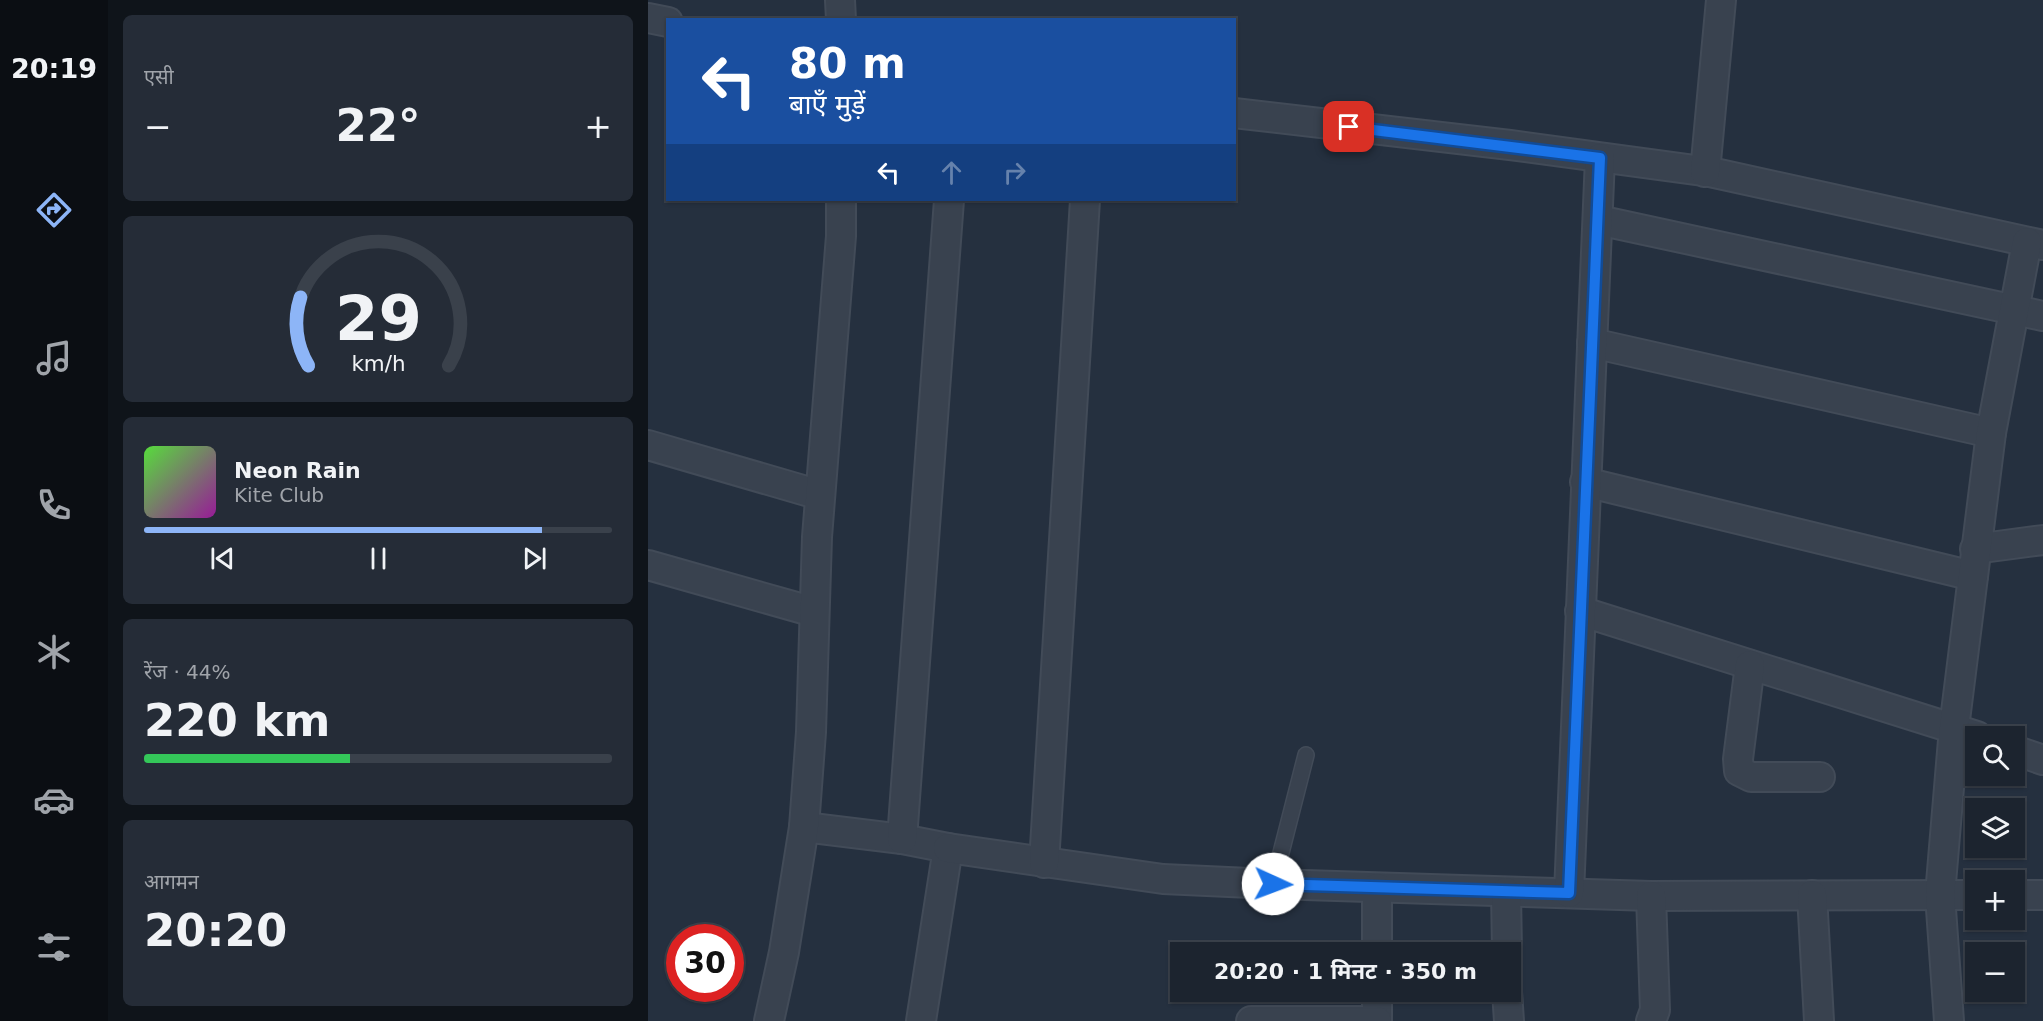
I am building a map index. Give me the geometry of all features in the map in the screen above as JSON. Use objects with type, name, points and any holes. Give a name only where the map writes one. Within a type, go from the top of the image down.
[{"type":"street","points":[[840,0],[841,18]]},
{"type":"street","points":[[1705,172],[1721,0]]},
{"type":"street","points":[[648,18],[666,22]]},
{"type":"street","points":[[1236,113],[1705,172],[2035,243],[2013,309],[1990,434],[1974,562],[1965,726]]},
{"type":"street","points":[[1569,893],[1600,158]]},
{"type":"street","points":[[769,1021],[784,952],[804,827],[811,732],[820,495],[841,201]]},
{"type":"street","points":[[902,840],[949,201]]},
{"type":"street","points":[[1044,863],[1085,201]]},
{"type":"street","points":[[1598,220],[2043,316]]},
{"type":"street","points":[[1592,344],[1990,434]]},
{"type":"street","points":[[648,445],[820,495]]},
{"type":"street","points":[[1585,482],[1974,562],[2043,540]]},
{"type":"street","points":[[648,565],[814,612]]},
{"type":"street","points":[[1580,611],[1965,732],[1940,895],[1949,1021]]},
{"type":"street","points":[[1750,665],[1738,759],[1739,771],[1750,777],[1820,777]]},
{"type":"street","points":[[804,827],[1163,879],[1651,896],[1965,895]]},
{"type":"street","points":[[921,1021],[948,848]]},
{"type":"street","points":[[1377,888],[1377,942]]},
{"type":"street","points":[[1506,892],[1507,942]]},
{"type":"street","points":[[1812,895],[1819,1021]]},
{"type":"street","points":[[2025,895],[2043,895]]},
{"type":"street","points":[[1651,896],[1655,1010],[1651,1021]]},
{"type":"street","points":[[1251,1021],[1377,1021],[1377,1002]]},
{"type":"street","points":[[1508,1002],[1509,1021]]},
{"type":"lane","points":[[1273,884],[1306,755]]},
{"type":"route","points":[[1273,884],[1569,893],[1600,158],[1510,145],[1349,127]]}]
